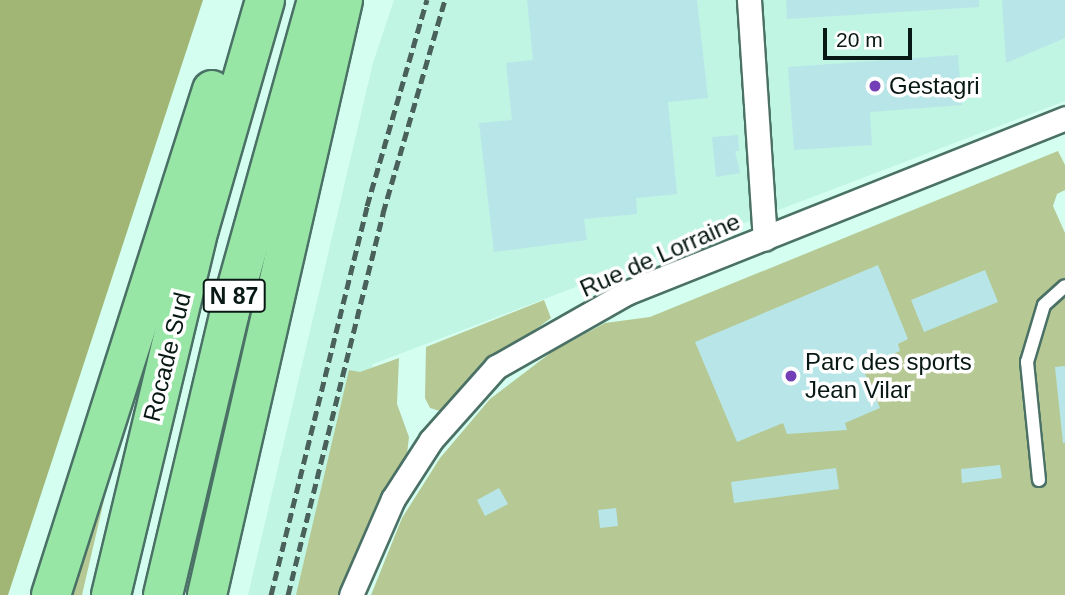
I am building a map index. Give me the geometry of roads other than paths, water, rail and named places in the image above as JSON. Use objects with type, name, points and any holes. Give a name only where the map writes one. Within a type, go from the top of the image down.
[{"type":"highway","name":"Rocade Sud","points":[[111,595],[157,391],[247,55],[265,0]]},
{"type":"highway","name":"Rocade Sud","points":[[163,595],[229,315],[317,0]]},
{"type":"highway","points":[[208,595],[344,0]]},
{"type":"highway","points":[[51,595],[219,68],[247,55]]},
{"type":"street","points":[[749,0],[765,238]]},
{"type":"street","name":"Rue de Lorraine","points":[[351,595],[393,499],[431,440],[496,367],[626,293],[1065,118]]},
{"type":"lane","points":[[1039,480],[1027,362],[1044,305],[1065,286]]},
{"type":"railway","points":[[271,595],[367,206],[427,0]]},
{"type":"railway","points":[[288,595],[383,213],[445,0]]},
{"type":"place","name":"Gestagri","points":[[875,86]]},
{"type":"place","name":"Parc des sports Jean Vilar","points":[[791,376]]}]
